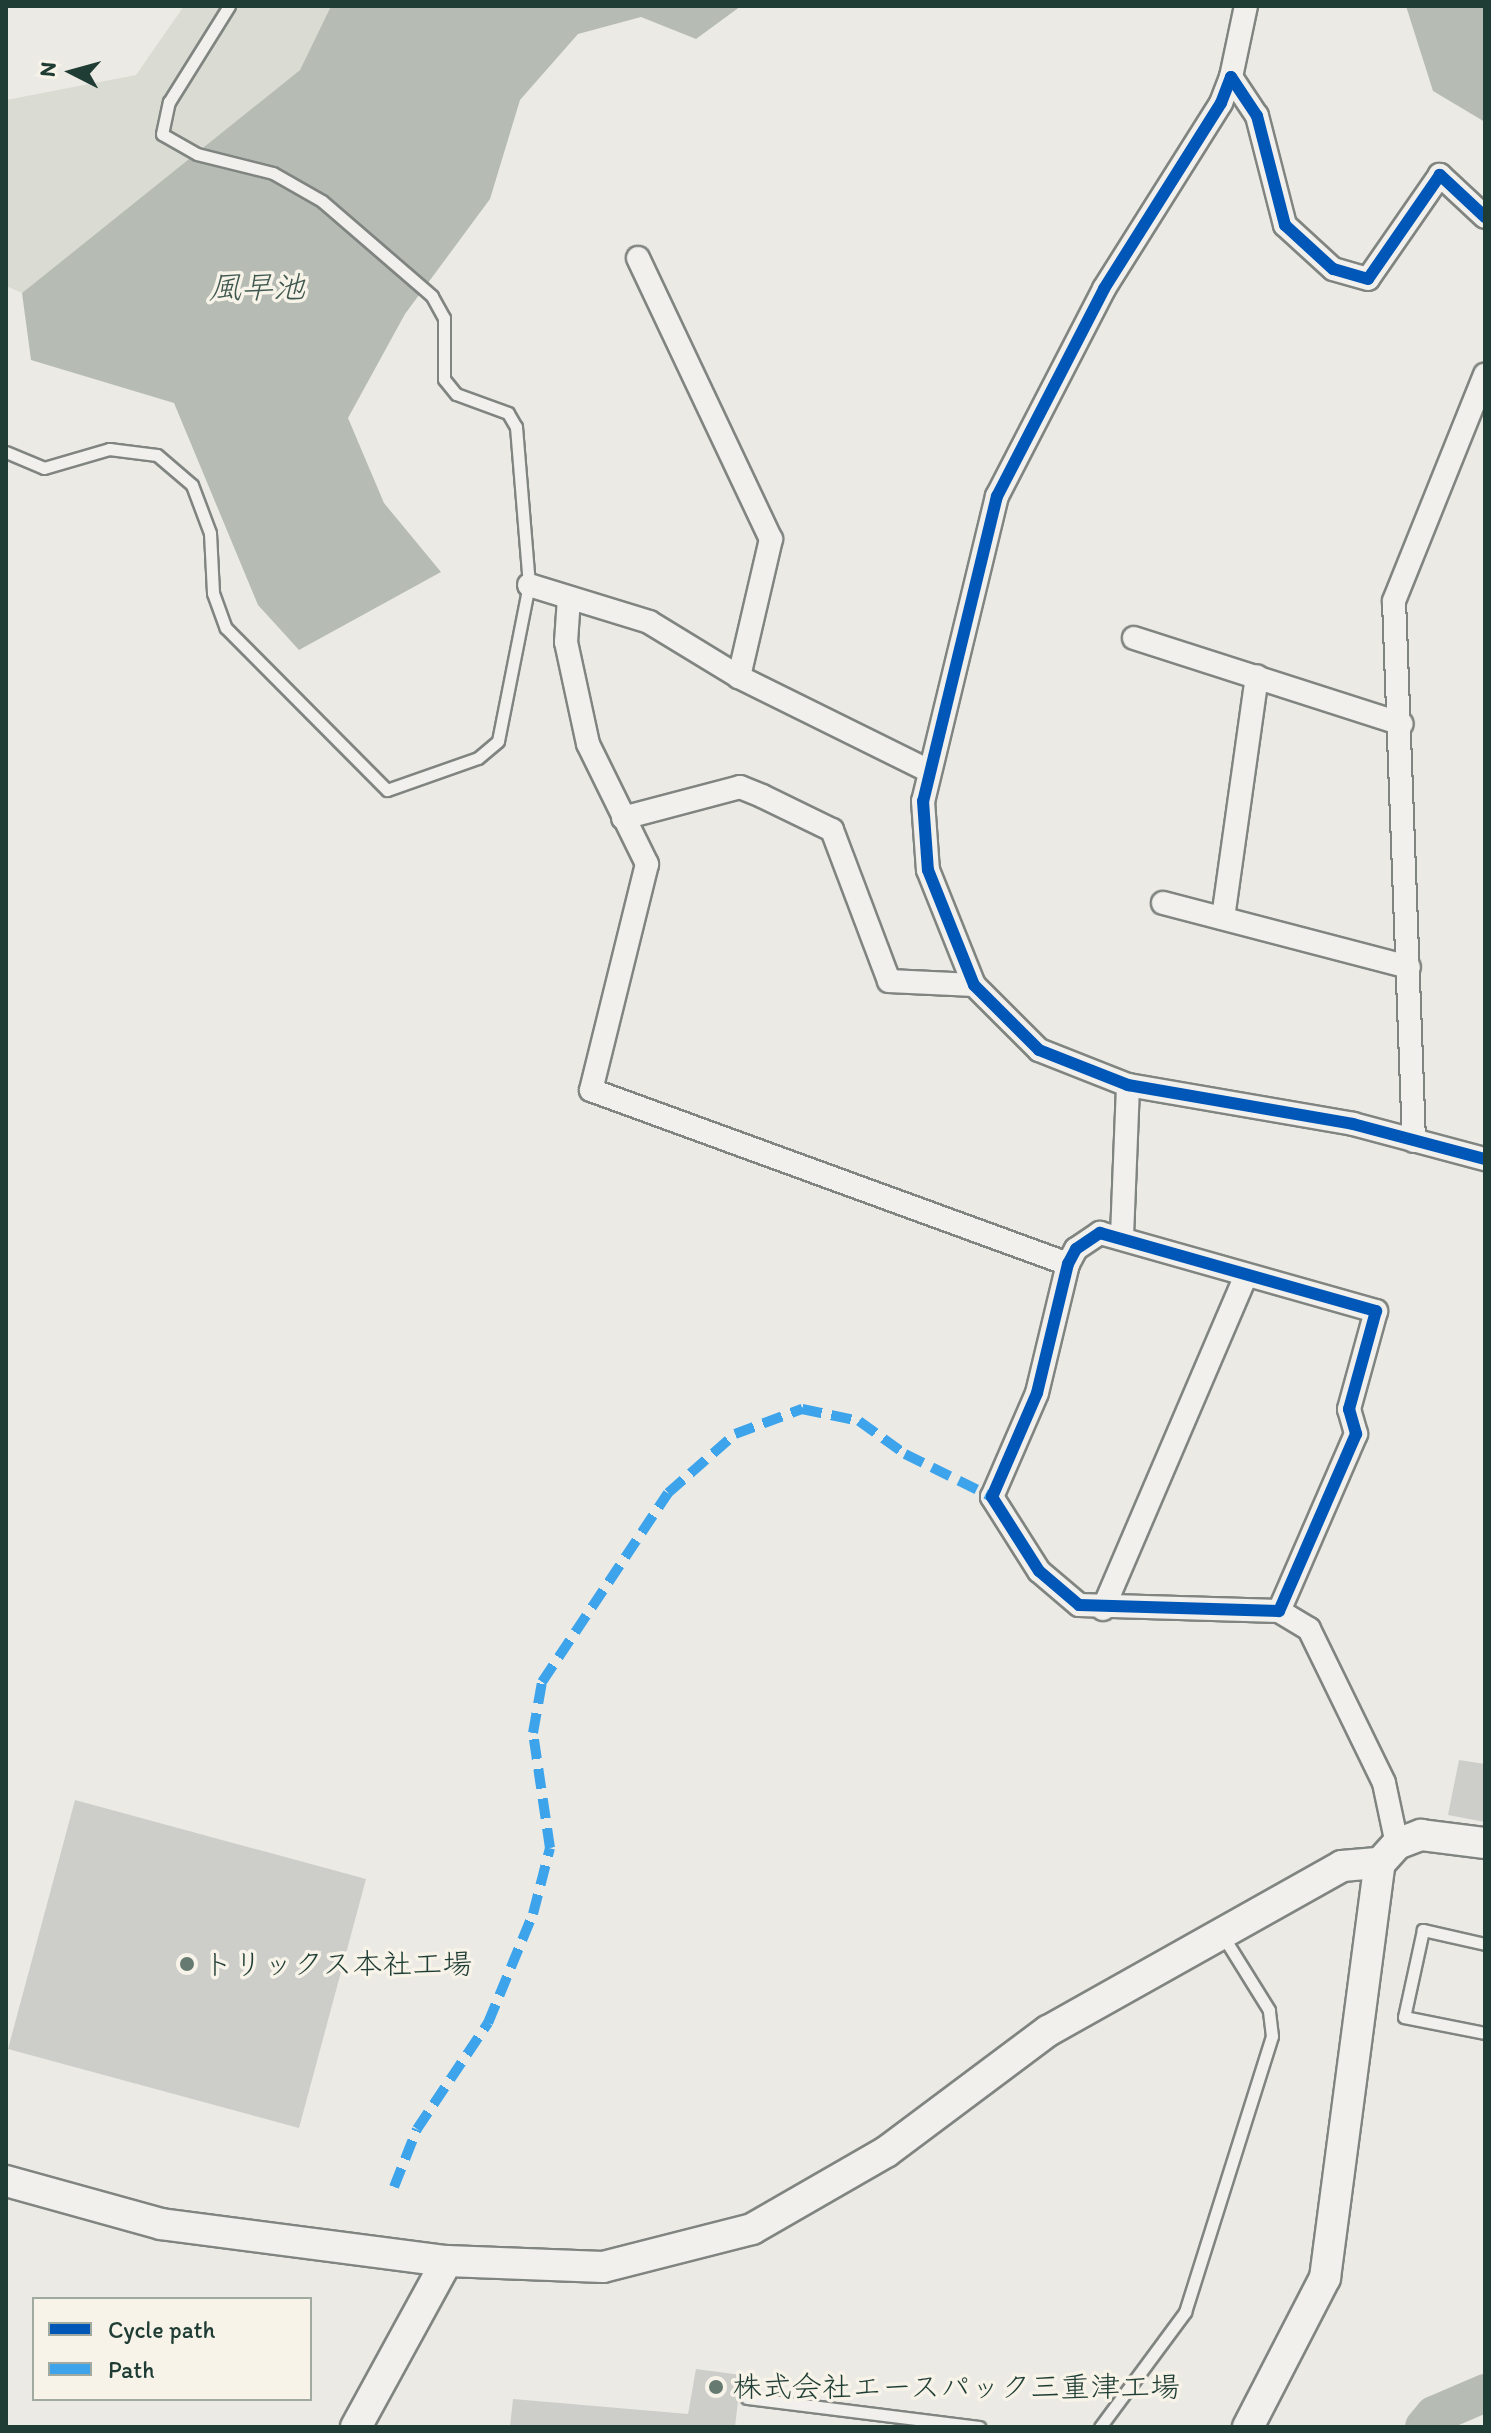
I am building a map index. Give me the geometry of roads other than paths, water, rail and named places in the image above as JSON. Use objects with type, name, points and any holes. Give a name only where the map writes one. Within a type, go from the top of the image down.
[{"type":"street","points":[[1246,6],[1231,77],[1104,289],[997,496],[923,801],[928,870],[974,985],[1039,1050],[1128,1085],[1414,1141],[1485,1159]]},
{"type":"street","points":[[1231,77],[1257,116],[1285,225],[1333,269],[1368,279],[1440,175],[1485,217]]},
{"type":"street","points":[[638,258],[771,539],[739,677]]},
{"type":"street","points":[[1414,1141],[1402,724],[1394,601],[1485,375]]},
{"type":"street","points":[[529,585],[649,622],[739,677],[929,771]]},
{"type":"street","points":[[569,598],[566,642],[588,744],[647,864],[591,1090],[1068,1264]]},
{"type":"street","points":[[1134,638],[1402,724]]},
{"type":"street","points":[[1223,918],[1257,676]]},
{"type":"street","points":[[623,818],[740,787],[762,796],[832,830],[889,981],[974,985]]},
{"type":"street","points":[[1163,903],[1409,967]]},
{"type":"street","points":[[1122,1236],[1128,1085]]},
{"type":"street","points":[[1248,2427],[1325,2278],[1388,1853],[1384,1783],[1309,1629],[1279,1611],[1103,1609],[1079,1605],[1039,1571],[992,1497],[1037,1393],[1068,1264],[1076,1249],[1100,1233],[1122,1236],[1246,1276],[1376,1311],[1349,1409],[1356,1434],[1279,1611]]},
{"type":"street","points":[[1103,1609],[1246,1276]]},
{"type":"street","points":[[6,2181],[161,2224],[447,2261],[603,2267],[752,2229],[886,2152],[1048,2031],[1219,1932],[1342,1866],[1388,1853],[1421,1835],[1485,1843]]},
{"type":"street","points":[[356,2427],[447,2261]]},
{"type":"lane","points":[[6,452],[44,468],[109,449],[157,455],[192,485],[210,533],[213,593],[226,628],[387,790],[478,758],[498,741],[529,585],[516,427],[508,413],[456,394],[444,379],[444,318],[432,296],[322,201],[273,173],[197,154],[162,134],[169,102],[229,6]]},
{"type":"lane","points":[[1485,1944],[1423,1930],[1404,2017],[1485,2033]]},
{"type":"lane","points":[[1100,2427],[1185,2312],[1272,2036],[1269,2010],[1219,1932]]},
{"type":"lane","points":[[747,2398],[979,2427]]},
{"type":"water","name":"風早池","points":[[331,6],[741,6],[696,39],[641,17],[578,34],[520,100],[490,199],[405,314],[348,418],[384,503],[441,572],[299,650],[258,605],[174,403],[31,360],[22,293],[300,70]]},
{"type":"water","points":[[1406,6],[1485,6],[1485,122],[1433,91]]},
{"type":"waterway","points":[[1424,2427],[1434,2415],[1485,2393]]},
{"type":"place","name":"トリックス本社工場","points":[[187,1964]]},
{"type":"place","name":"株式会社エースパック三重津工場","points":[[716,2387]]}]
